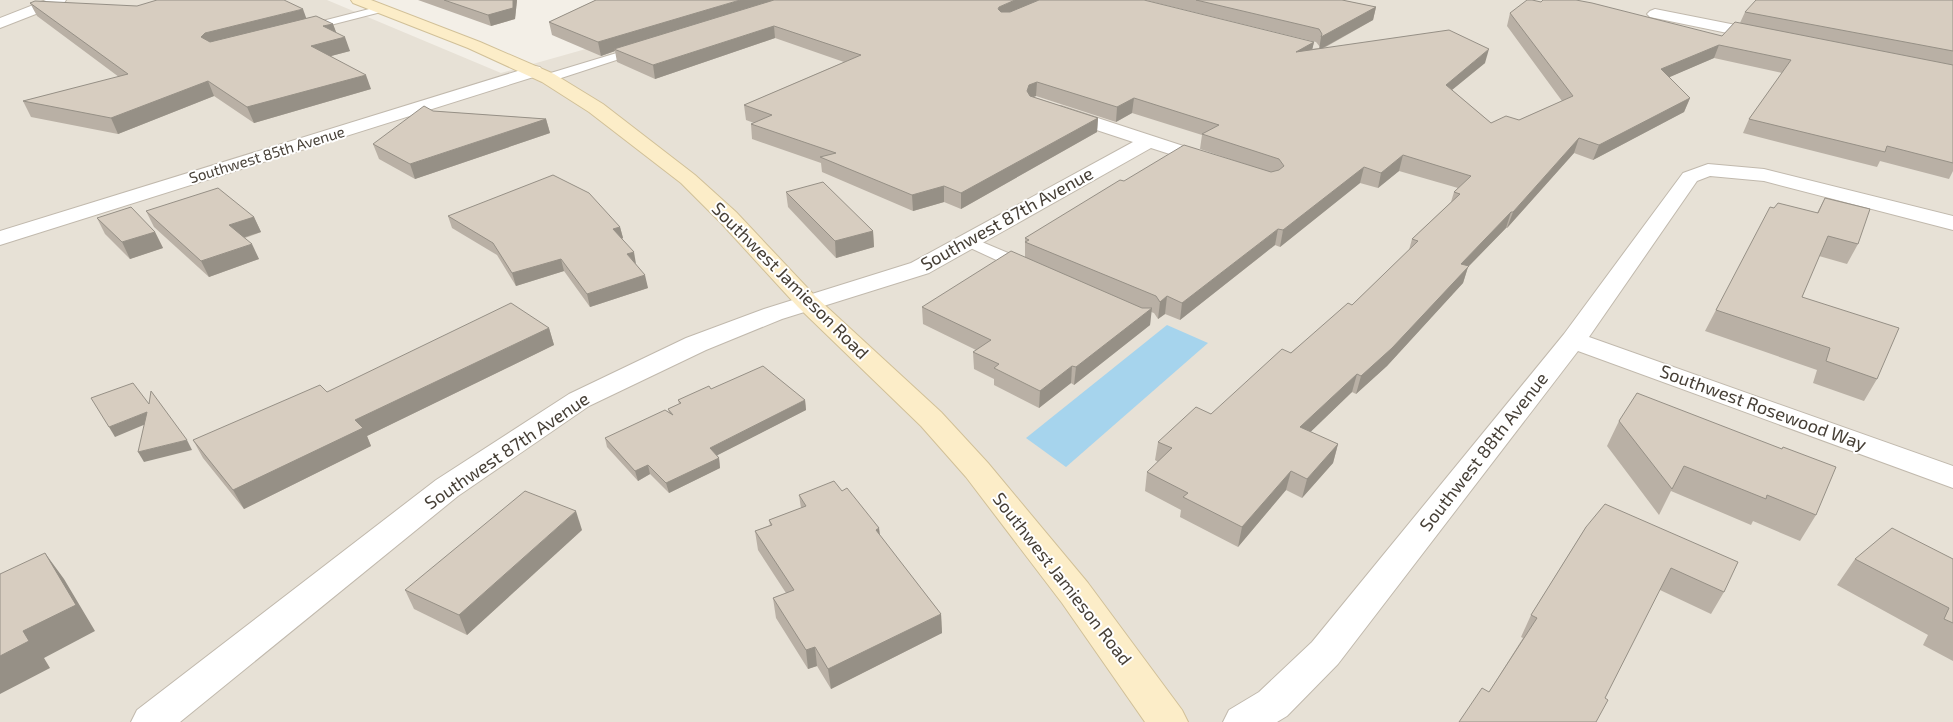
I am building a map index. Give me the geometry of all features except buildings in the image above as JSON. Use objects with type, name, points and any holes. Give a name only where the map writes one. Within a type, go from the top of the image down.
[{"type":"street","points":[[0,23],[59,0]]},
{"type":"street","name":"Southwest Jamieson Road","points":[[358,0],[474,45],[541,75],[596,108],[688,179],[728,217],[807,302],[931,419],[977,470],[1076,593],[1168,722]]},
{"type":"street","points":[[1655,14],[1780,39]]},
{"type":"street","name":"Southwest 85th Avenue","points":[[0,238],[541,75]]},
{"type":"street","points":[[1047,107],[1232,168]]},
{"type":"street","name":"Southwest 87th Avenue","points":[[151,722],[448,488],[579,400],[696,344],[807,302],[902,275],[942,257],[1149,141]]},
{"type":"street","name":"Southwest 88th Avenue","points":[[1243,722],[1272,704],[1325,653],[1573,340],[1690,177],[1708,170],[1764,174],[1953,223]]},
{"type":"street","name":"Southwest Rosewood Way","points":[[1573,340],[1953,477]]},
{"type":"lane","points":[[298,30],[381,9]]},
{"type":"lane","points":[[541,75],[650,46]]},
{"type":"lane","points":[[970,242],[1038,272]]},
{"type":"shaded area","points":[[0,0],[327,0],[501,73],[759,0],[1953,0],[1953,722],[0,722]]},
{"type":"water","points":[[1167,325],[1208,343],[1066,467],[1026,438]]}]
